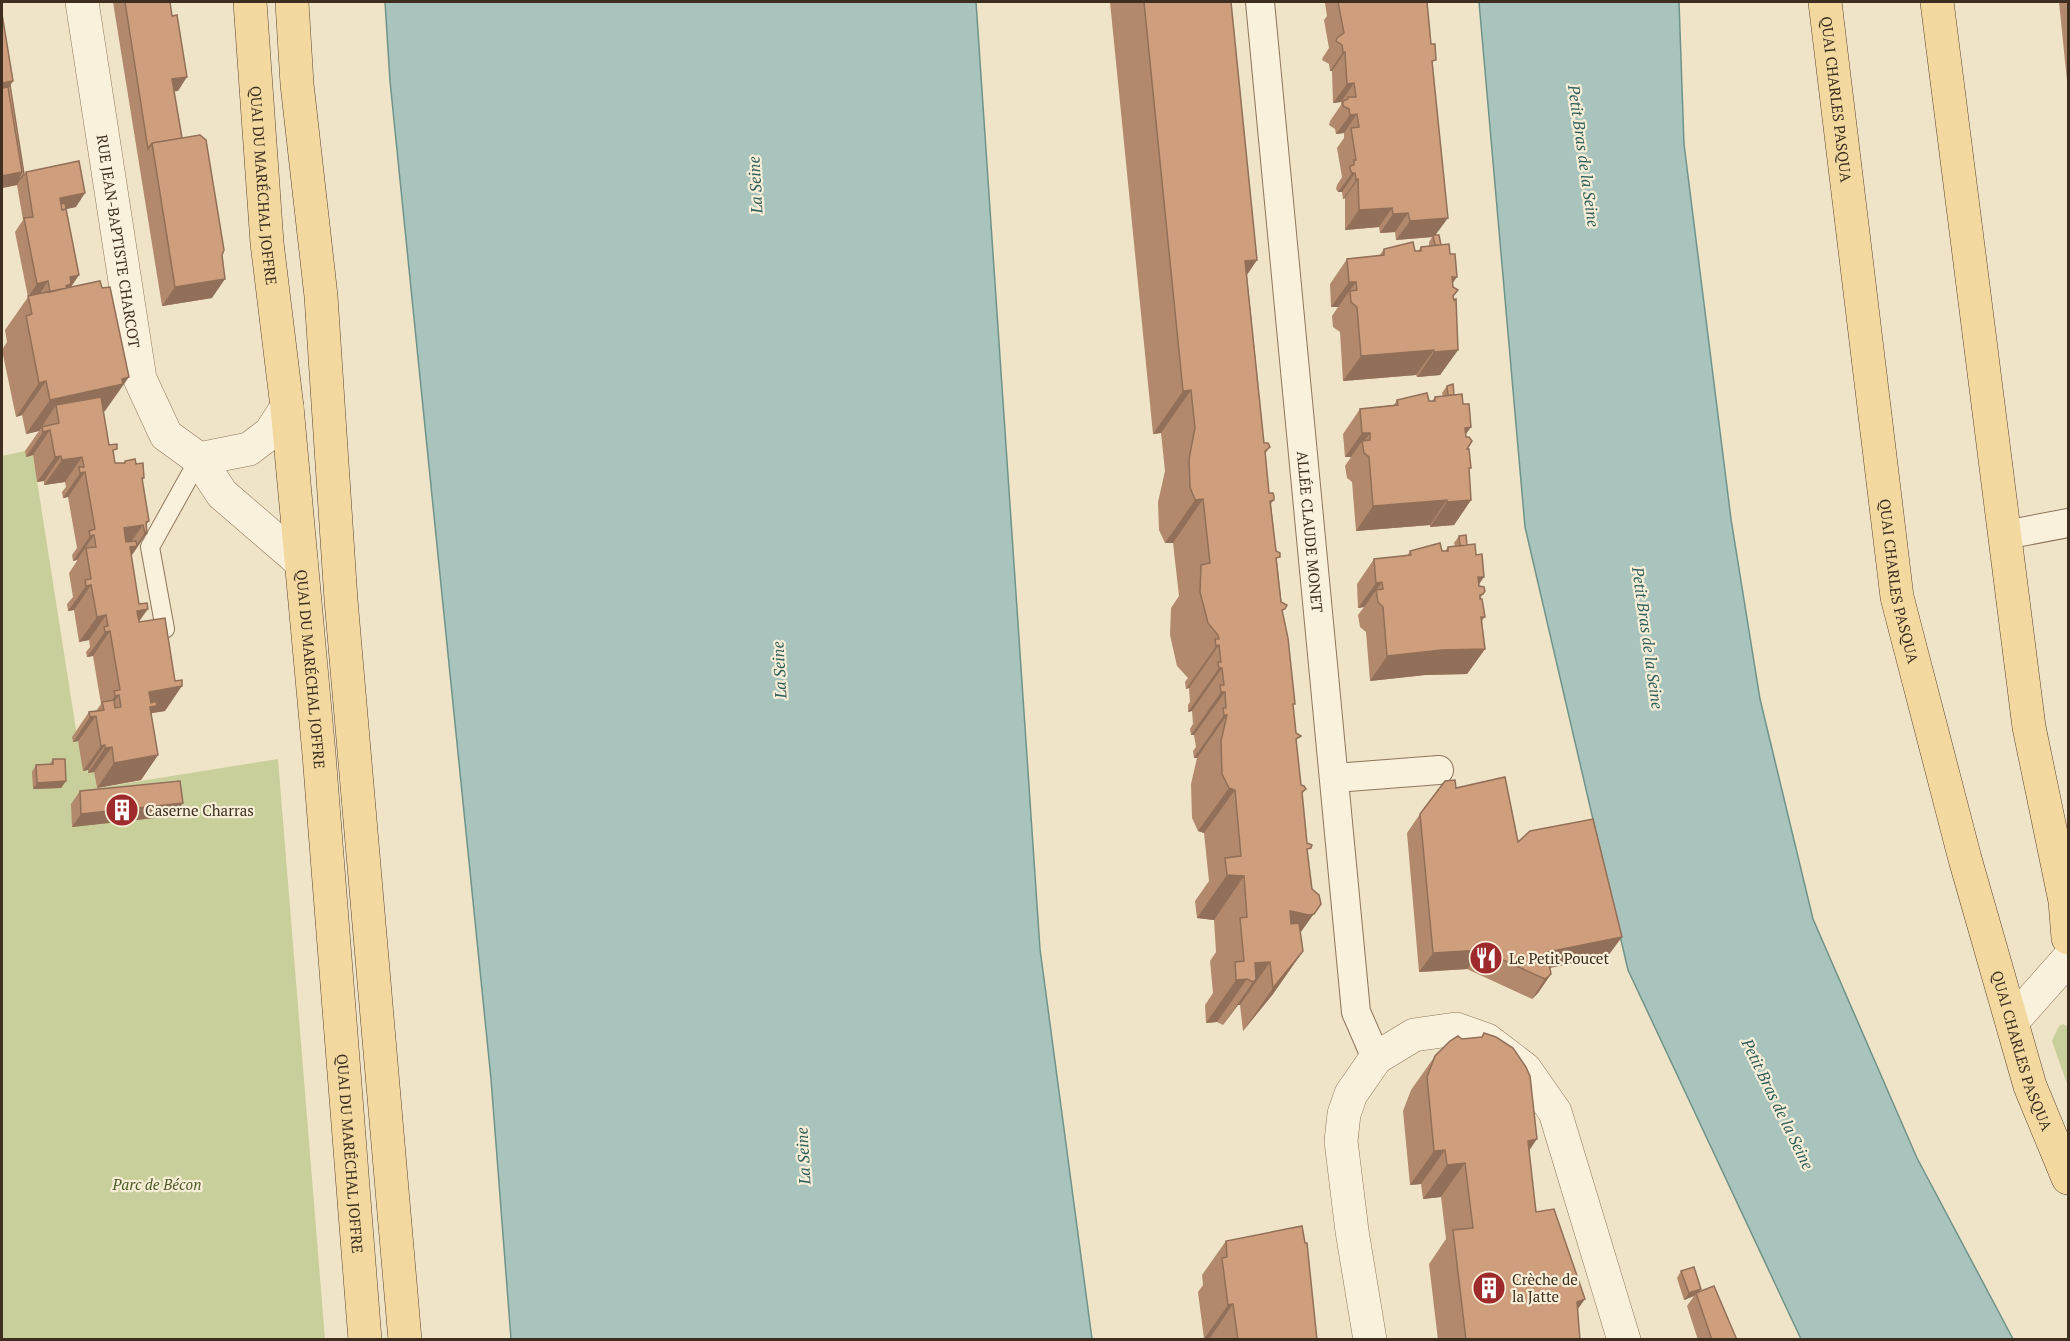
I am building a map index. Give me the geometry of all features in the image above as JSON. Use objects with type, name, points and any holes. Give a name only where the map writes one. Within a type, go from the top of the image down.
[{"type":"main road","name":"QUAI DU MARÉCHAL JOFFRE","points":[[250,2],[267,243],[287,407],[319,754],[365,1340]]},
{"type":"main road","points":[[292,2],[297,84],[321,296],[341,600],[405,1340]]},
{"type":"main road","name":"QUAI CHARLES PASQUA","points":[[1825,2],[1897,597],[1965,859],[2030,1086],[2061,1145],[2068,1178]]},
{"type":"main road","points":[[1937,2],[2029,727],[2066,901],[2068,938]]},
{"type":"street","name":"RUE JEAN-BAPTISTE CHARCOT","points":[[82,2],[140,379],[156,418],[166,435],[199,459],[222,494],[301,562]]},
{"type":"street","name":"ALLÉE CLAUDE MONET","points":[[1260,2],[1356,1012],[1376,1058]]},
{"type":"street","points":[[199,459],[249,449],[270,433],[287,407]]},
{"type":"street","points":[[2005,535],[2068,523]]},
{"type":"street","points":[[1335,778],[1439,770]]},
{"type":"street","points":[[2012,1022],[2068,960]]},
{"type":"street","points":[[1370,1340],[1354,1244],[1341,1141],[1344,1113],[1351,1094],[1376,1058],[1414,1035],[1456,1029],[1487,1040],[1526,1069],[1555,1112],[1624,1340]]},
{"type":"lane","points":[[165,629],[150,547],[199,459]]},
{"type":"green space","name":"Parc de Bécon","points":[[25,451],[26,456],[33,455],[77,736],[73,741],[78,741],[88,773],[94,772],[97,788],[278,759],[325,1339],[2,1340],[2,456]]},
{"type":"green space","points":[[2063,1024],[2067,1026],[2068,1031],[2068,1087],[2052,1041],[2059,1026]]},
{"type":"water","name":"La Seine","points":[[385,2],[976,2],[1040,949],[1092,1339],[511,1339],[491,1079],[390,81]]},
{"type":"water","name":"Petit Bras de la Seine","points":[[1479,2],[1679,2],[1684,144],[1731,519],[1760,699],[1813,919],[1917,1158],[2013,1339],[1801,1339],[1628,970],[1525,527]]},
{"type":"building","points":[[125,2],[170,2],[172,16],[177,15],[187,77],[172,79],[182,138],[152,143],[148,149]]},
{"type":"building","points":[[1144,2],[1231,2],[1257,260],[1245,261],[1264,443],[1268,443],[1270,447],[1265,451],[1269,493],[1273,493],[1274,496],[1274,500],[1270,501],[1276,551],[1280,553],[1280,557],[1276,558],[1281,602],[1287,605],[1282,610],[1288,638],[1296,733],[1301,736],[1296,739],[1301,785],[1306,789],[1302,792],[1307,843],[1312,845],[1307,849],[1312,889],[1319,895],[1321,904],[1314,914],[1290,911],[1291,924],[1299,923],[1303,951],[1273,988],[1270,962],[1255,963],[1256,979],[1253,982],[1247,979],[1236,980],[1235,962],[1244,961],[1240,918],[1247,917],[1244,876],[1227,875],[1225,858],[1241,856],[1235,790],[1229,788],[1222,774],[1221,741],[1227,715],[1224,715],[1223,708],[1226,708],[1225,692],[1221,692],[1220,685],[1224,685],[1222,668],[1219,668],[1218,662],[1221,662],[1219,645],[1216,646],[1215,639],[1219,639],[1208,623],[1200,592],[1201,565],[1210,563],[1203,499],[1195,500],[1190,487],[1189,459],[1195,428],[1191,390],[1183,391]]},
{"type":"building","points":[[1338,2],[1427,2],[1431,44],[1435,44],[1436,60],[1432,61],[1448,218],[1410,221],[1408,213],[1393,214],[1392,208],[1359,210],[1358,179],[1356,180],[1355,173],[1352,173],[1350,169],[1356,160],[1351,128],[1359,127],[1357,114],[1350,115],[1349,109],[1343,106],[1343,101],[1348,97],[1356,97],[1354,83],[1347,84],[1345,52],[1343,52],[1342,45],[1336,41],[1344,33]]},
{"type":"building","points":[[2,14],[13,81],[2,83]]},
{"type":"building","points":[[10,85],[24,174],[18,179],[22,172],[8,87]]},
{"type":"building","points":[[8,87],[22,172],[2,176],[2,88]]},
{"type":"building","points":[[200,135],[206,140],[224,250],[222,255],[225,279],[175,287],[152,143]]},
{"type":"building","points":[[79,161],[85,193],[60,198],[62,210],[66,209],[79,275],[70,277],[71,284],[66,286],[67,288],[50,292],[48,281],[37,284],[24,218],[33,217],[26,172]]},
{"type":"building","points":[[65,203],[66,209],[62,210],[61,204]]},
{"type":"building","points":[[1433,235],[1439,235],[1441,245],[1435,245]]},
{"type":"building","points":[[1413,242],[1415,251],[1421,251],[1421,247],[1449,244],[1450,254],[1455,254],[1457,277],[1452,277],[1453,287],[1458,290],[1453,296],[1454,300],[1456,299],[1458,350],[1361,356],[1357,307],[1351,302],[1350,291],[1357,290],[1356,282],[1349,282],[1347,259],[1384,255],[1384,249]]},
{"type":"building","points":[[100,281],[102,288],[110,287],[129,377],[122,379],[123,384],[50,400],[46,381],[39,383],[26,316],[32,314],[28,296]]},
{"type":"building","points":[[1453,384],[1454,395],[1448,395],[1447,386]]},
{"type":"building","points":[[1427,393],[1429,401],[1435,401],[1435,397],[1462,394],[1463,404],[1469,404],[1471,427],[1465,428],[1466,437],[1472,441],[1467,449],[1469,449],[1471,468],[1469,468],[1471,500],[1373,506],[1369,457],[1364,453],[1362,441],[1370,440],[1370,433],[1362,433],[1360,409],[1398,405],[1397,400]]},
{"type":"building","points":[[101,397],[109,445],[117,444],[117,449],[113,450],[115,463],[125,463],[125,461],[135,459],[136,464],[143,463],[144,478],[142,478],[149,521],[146,522],[147,533],[143,525],[124,528],[126,542],[136,541],[137,546],[130,547],[139,604],[147,603],[148,609],[137,611],[139,622],[165,618],[175,681],[182,680],[182,686],[149,692],[151,703],[156,701],[157,706],[150,707],[158,755],[114,763],[112,747],[101,746],[96,716],[90,717],[89,712],[104,710],[102,702],[114,700],[115,708],[121,707],[119,695],[115,696],[114,691],[120,690],[110,631],[105,632],[104,627],[108,626],[106,615],[97,617],[91,585],[86,586],[85,580],[91,579],[86,548],[96,547],[94,535],[90,536],[89,531],[95,529],[85,472],[80,473],[79,467],[84,467],[82,457],[62,460],[61,456],[55,457],[50,430],[43,432],[42,427],[59,423],[56,405]]},
{"type":"building","points":[[1466,535],[1467,545],[1460,546],[1459,536]]},
{"type":"building","points":[[1440,543],[1442,551],[1448,551],[1448,547],[1475,544],[1476,555],[1482,554],[1484,577],[1478,577],[1479,586],[1484,587],[1485,591],[1480,595],[1480,599],[1482,599],[1485,617],[1481,617],[1485,649],[1442,650],[1387,656],[1383,607],[1378,602],[1376,590],[1383,589],[1382,582],[1376,583],[1374,559],[1411,555],[1410,551]]},
{"type":"building","points":[[53,759],[65,759],[66,781],[37,783],[36,765],[53,764]]},
{"type":"building","points":[[1505,777],[1518,842],[1530,831],[1593,819],[1622,937],[1547,952],[1551,974],[1545,979],[1481,950],[1433,953],[1420,814],[1445,781],[1455,780],[1456,788]]},
{"type":"building","points":[[180,781],[183,803],[81,814],[80,791]]},
{"type":"building","points":[[1484,1033],[1496,1037],[1513,1048],[1530,1076],[1537,1139],[1528,1141],[1536,1212],[1554,1209],[1585,1299],[1577,1302],[1580,1340],[1466,1340],[1453,1230],[1473,1228],[1465,1163],[1447,1165],[1445,1150],[1434,1151],[1427,1077],[1435,1056],[1450,1041],[1458,1036],[1462,1039],[1482,1037]]},
{"type":"building","points":[[1302,1226],[1305,1243],[1307,1243],[1317,1340],[1238,1340],[1233,1304],[1228,1305],[1222,1258],[1227,1257],[1226,1241]]},
{"type":"building","points":[[1694,1267],[1701,1289],[1689,1293],[1681,1271]]},
{"type":"building","points":[[1714,1286],[1737,1340],[1712,1340],[1696,1293]]},
{"type":"place","name":"Caserne Charras","points":[[122,810]]},
{"type":"place","name":"Le Petit Poucet","points":[[1486,958]]},
{"type":"place","name":"Crèche de la Jatte","points":[[1489,1288]]}]
